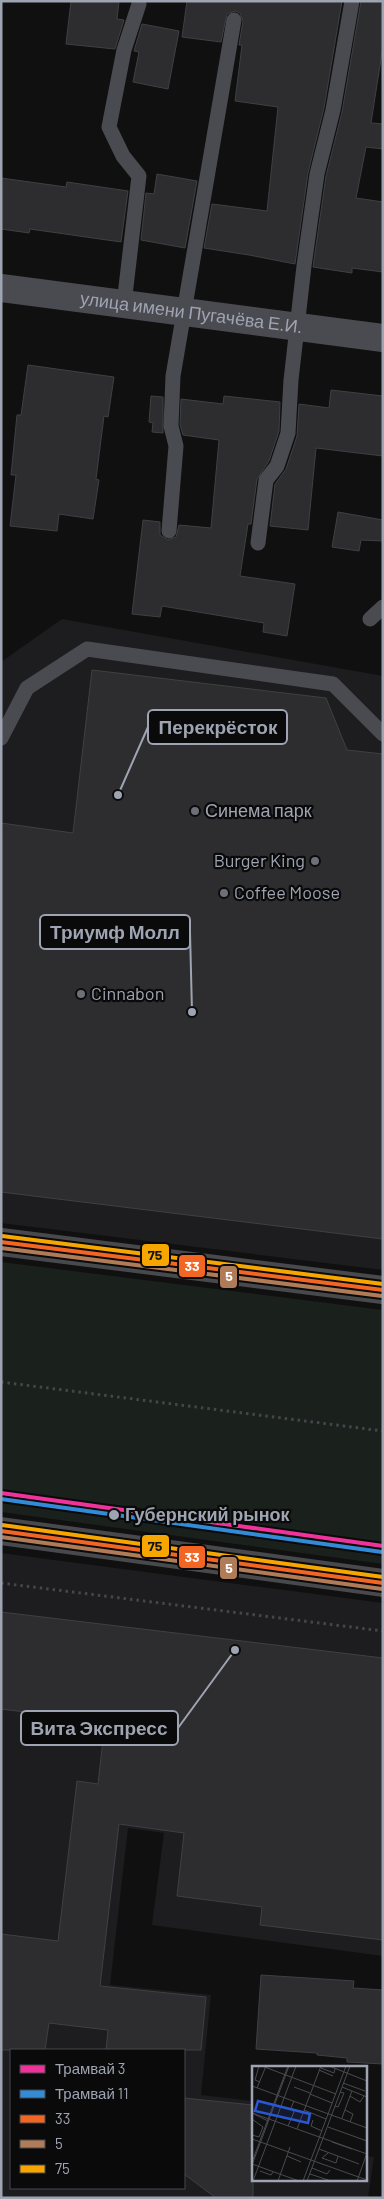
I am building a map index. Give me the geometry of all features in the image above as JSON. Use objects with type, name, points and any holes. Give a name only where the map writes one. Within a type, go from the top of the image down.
[{"type":"main road","points":[[1,1242],[383,1290]]},
{"type":"main road","points":[[1,1531],[383,1583]]},
{"type":"street","name":"улица имени Пугачёва Е.И.","points":[[1,288],[383,338]]},
{"type":"lane","points":[[258,543],[266,480],[277,466],[288,433],[291,380],[317,174],[334,110],[352,1]]},
{"type":"lane","points":[[124,304],[140,176],[122,156],[110,127],[124,50],[139,4]]},
{"type":"lane","points":[[169,531],[176,446],[170,426],[173,376],[234,20]]},
{"type":"lane","points":[[370,618],[383,606]]},
{"type":"lane","points":[[1,738],[28,688],[87,649],[333,684],[383,734]]},
{"type":"path","points":[[1,1382],[383,1431]]},
{"type":"path","points":[[1,1583],[383,1631]]},
{"type":"shaded area","points":[[62,619],[383,676],[383,1270],[1,1223],[1,662]]},
{"type":"shaded area","points":[[1,1262],[383,1310],[383,1564],[1,1512]]},
{"type":"shaded area","points":[[1,1553],[383,1603],[383,1956],[152,1925],[164,1833],[128,1828],[110,1985],[211,1995],[201,2095],[252,2101],[252,2182],[366,2182],[366,2156],[374,2157],[368,2198],[1,2198]]},
{"type":"building","points":[[71,1],[119,1],[117,19],[124,20],[115,49],[66,44]]},
{"type":"building","points":[[187,1],[342,1],[324,108],[308,173],[295,264],[204,248],[212,204],[267,211],[278,107],[235,101],[242,45],[239,45],[243,21],[240,13],[235,11],[227,14],[221,42],[182,37]]},
{"type":"building","points":[[361,1],[383,1],[383,46],[371,123],[383,124],[383,149],[366,147],[356,198],[383,202],[383,272],[352,268],[352,273],[313,267],[326,176],[342,112]]},
{"type":"building","points":[[142,24],[179,31],[168,89],[133,82],[139,52],[134,51]]},
{"type":"building","points":[[157,174],[197,181],[185,248],[141,240],[146,193],[154,194]]},
{"type":"building","points":[[1,178],[66,187],[67,182],[128,191],[121,242],[30,229],[29,233],[1,229]]},
{"type":"building","points":[[28,365],[114,377],[108,417],[104,416],[96,479],[99,480],[93,519],[59,514],[57,531],[10,526],[16,475],[11,475],[17,415],[21,415]]},
{"type":"building","points":[[331,390],[383,396],[383,456],[316,448],[308,530],[270,526],[275,484],[286,469],[297,436],[299,404],[329,408]]},
{"type":"building","points":[[151,396],[163,397],[163,433],[152,432],[153,423],[149,422]]},
{"type":"building","points":[[224,396],[280,402],[279,431],[269,461],[257,479],[251,524],[248,524],[240,576],[295,584],[287,636],[263,632],[264,623],[162,606],[160,617],[132,614],[143,520],[160,522],[160,535],[168,540],[176,537],[179,525],[211,528],[219,440],[183,435],[180,425],[181,399],[223,404]]},
{"type":"building","points":[[338,512],[383,520],[383,541],[361,540],[359,551],[332,547]]},
{"type":"building","points":[[92,670],[326,698],[347,750],[383,754],[383,1239],[1,1192],[1,823],[73,833]]},
{"type":"building","points":[[1,1612],[383,1658],[383,1940],[260,1925],[262,1907],[177,1896],[184,1833],[119,1824],[100,1986],[206,1997],[201,2050],[106,2049],[108,2030],[49,2023],[45,2049],[1,2050],[1,1934],[58,1941],[77,1781],[98,1784],[105,1722],[1,1709]]},
{"type":"building","points":[[261,1975],[354,1981],[353,1988],[383,1990],[383,2064],[347,2062],[347,2058],[317,2055],[317,2053],[256,2049]]},
{"type":"building","points":[[185,2098],[252,2105],[253,2198],[216,2198],[185,2175]]},
{"type":"tram line","name":"3","points":[[1,1493],[383,1546]]},
{"type":"tram line","name":"11","points":[[1,1499],[382,1552]]},
{"type":"transit line","name":"75","points":[[2,1236],[383,1284]]},
{"type":"transit line","name":"33","points":[[1,1242],[383,1290]]},
{"type":"transit line","name":"5","points":[[1,1248],[382,1296]]},
{"type":"transit line","name":"75","points":[[2,1525],[383,1577]]},
{"type":"transit line","name":"33","points":[[1,1531],[383,1583]]},
{"type":"transit line","name":"5","points":[[1,1537],[382,1589]]},
{"type":"place","name":"Перекрёсток","points":[[118,795]]},
{"type":"place","name":"Синема парк","points":[[195,811]]},
{"type":"place","name":"Burger King","points":[[315,861]]},
{"type":"place","name":"Coffee Moose","points":[[224,893]]},
{"type":"place","name":"Cinnabon","points":[[81,994]]},
{"type":"place","name":"Триумф Молл","points":[[192,1012]]},
{"type":"place","name":"Губернский рынок","points":[[114,1515]]},
{"type":"place","name":"Вита Экспресс","points":[[235,1650]]}]
